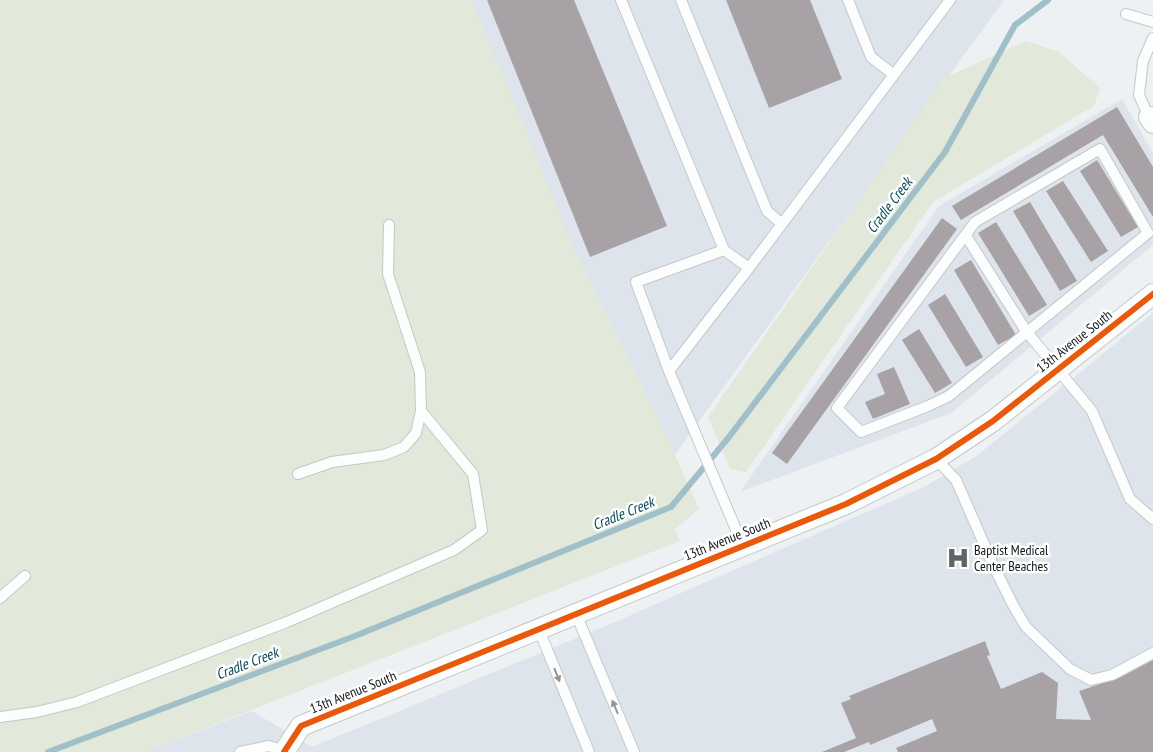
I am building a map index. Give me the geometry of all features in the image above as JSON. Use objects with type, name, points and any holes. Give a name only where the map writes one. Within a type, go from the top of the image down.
[{"type":"street","name":"13th Avenue South","points":[[284,751],[301,726],[846,504],[936,459],[993,421],[1153,294]]},
{"type":"lane","points":[[621,0],[724,250],[749,268]]},
{"type":"lane","points":[[681,0],[767,211],[782,224]]},
{"type":"lane","points":[[848,0],[871,57],[894,75]]},
{"type":"lane","points":[[669,371],[749,268],[950,0]]},
{"type":"lane","points":[[1126,14],[1153,22]]},
{"type":"lane","points":[[1151,120],[1139,95],[1143,61],[1153,38]]},
{"type":"lane","points":[[1100,149],[1148,233],[949,396],[861,432],[837,408],[966,236],[976,222],[1100,149]]},
{"type":"lane","points":[[298,474],[332,462],[384,455],[404,447],[416,433],[421,411],[420,372],[388,274],[389,224]]},
{"type":"lane","points":[[966,236],[1027,332],[1092,411],[1130,499],[1153,519]]},
{"type":"lane","points":[[724,250],[636,282],[669,371],[743,546]]},
{"type":"lane","points":[[0,717],[37,712],[78,702],[287,622],[454,550],[482,530],[473,474],[421,411]]},
{"type":"lane","points":[[936,459],[956,480],[995,569],[1026,627],[1070,669],[1092,680],[1112,676],[1153,653]]},
{"type":"lane","points":[[0,598],[25,576]]},
{"type":"lane","points":[[576,614],[634,752]]},
{"type":"lane","points":[[539,630],[589,752]]},
{"type":"lane","points":[[240,752],[269,746],[284,751]]},
{"type":"shaded area","points":[[0,0],[472,0],[576,253],[667,437],[699,509],[675,529],[680,541],[145,752],[0,752]]},
{"type":"shaded area","points":[[453,0],[1004,0],[655,482]]},
{"type":"shaded area","points":[[1026,41],[1059,52],[1100,88],[1094,106],[933,202],[746,472],[730,469],[708,417],[944,78]]},
{"type":"shaded area","points":[[1122,99],[1153,153],[1153,245],[951,413],[740,492],[939,206]]},
{"type":"shaded area","name":"Baptist Medical Center Beaches","points":[[1153,313],[1153,752],[145,752],[252,711],[312,747],[601,628],[924,487],[978,455]]},
{"type":"building","points":[[487,0],[574,0],[667,226],[590,257]]},
{"type":"building","points":[[726,0],[810,0],[842,79],[769,108]]},
{"type":"building","points":[[1117,107],[1153,167],[1153,217],[1103,135],[961,220],[952,206]]},
{"type":"building","points":[[1097,160],[1138,227],[1121,237],[1080,171]]},
{"type":"building","points":[[1063,181],[1108,251],[1091,262],[1046,191]]},
{"type":"building","points":[[1030,202],[1077,281],[1060,291],[1013,211]]},
{"type":"building","points":[[942,218],[957,229],[787,464],[772,453]]},
{"type":"building","points":[[996,222],[1047,305],[1029,316],[978,233]]},
{"type":"building","points":[[971,260],[1016,335],[998,345],[954,270]]},
{"type":"building","points":[[945,294],[983,357],[966,367],[928,305]]},
{"type":"building","points":[[919,329],[952,383],[935,393],[902,340]]},
{"type":"building","points":[[894,367],[910,404],[873,419],[865,402],[885,394],[877,374]]},
{"type":"building","points":[[985,641],[990,655],[987,656],[1001,689],[1042,672],[1058,683],[1056,719],[1091,720],[1079,691],[1121,677],[1153,660],[1153,752],[898,752],[896,748],[937,731],[932,719],[870,745],[869,742],[844,752],[822,752],[856,738],[841,703],[851,699],[849,696]]},
{"type":"waterway","name":"Cradle Creek","points":[[48,752],[355,636],[671,507],[729,437],[945,152],[1015,25],[1048,0]]},
{"type":"cycle path","points":[[284,752],[301,726],[846,504],[936,459],[993,421],[1153,294]]},
{"type":"place","name":"Baptist Medical Center Beaches","points":[[958,558]]}]
